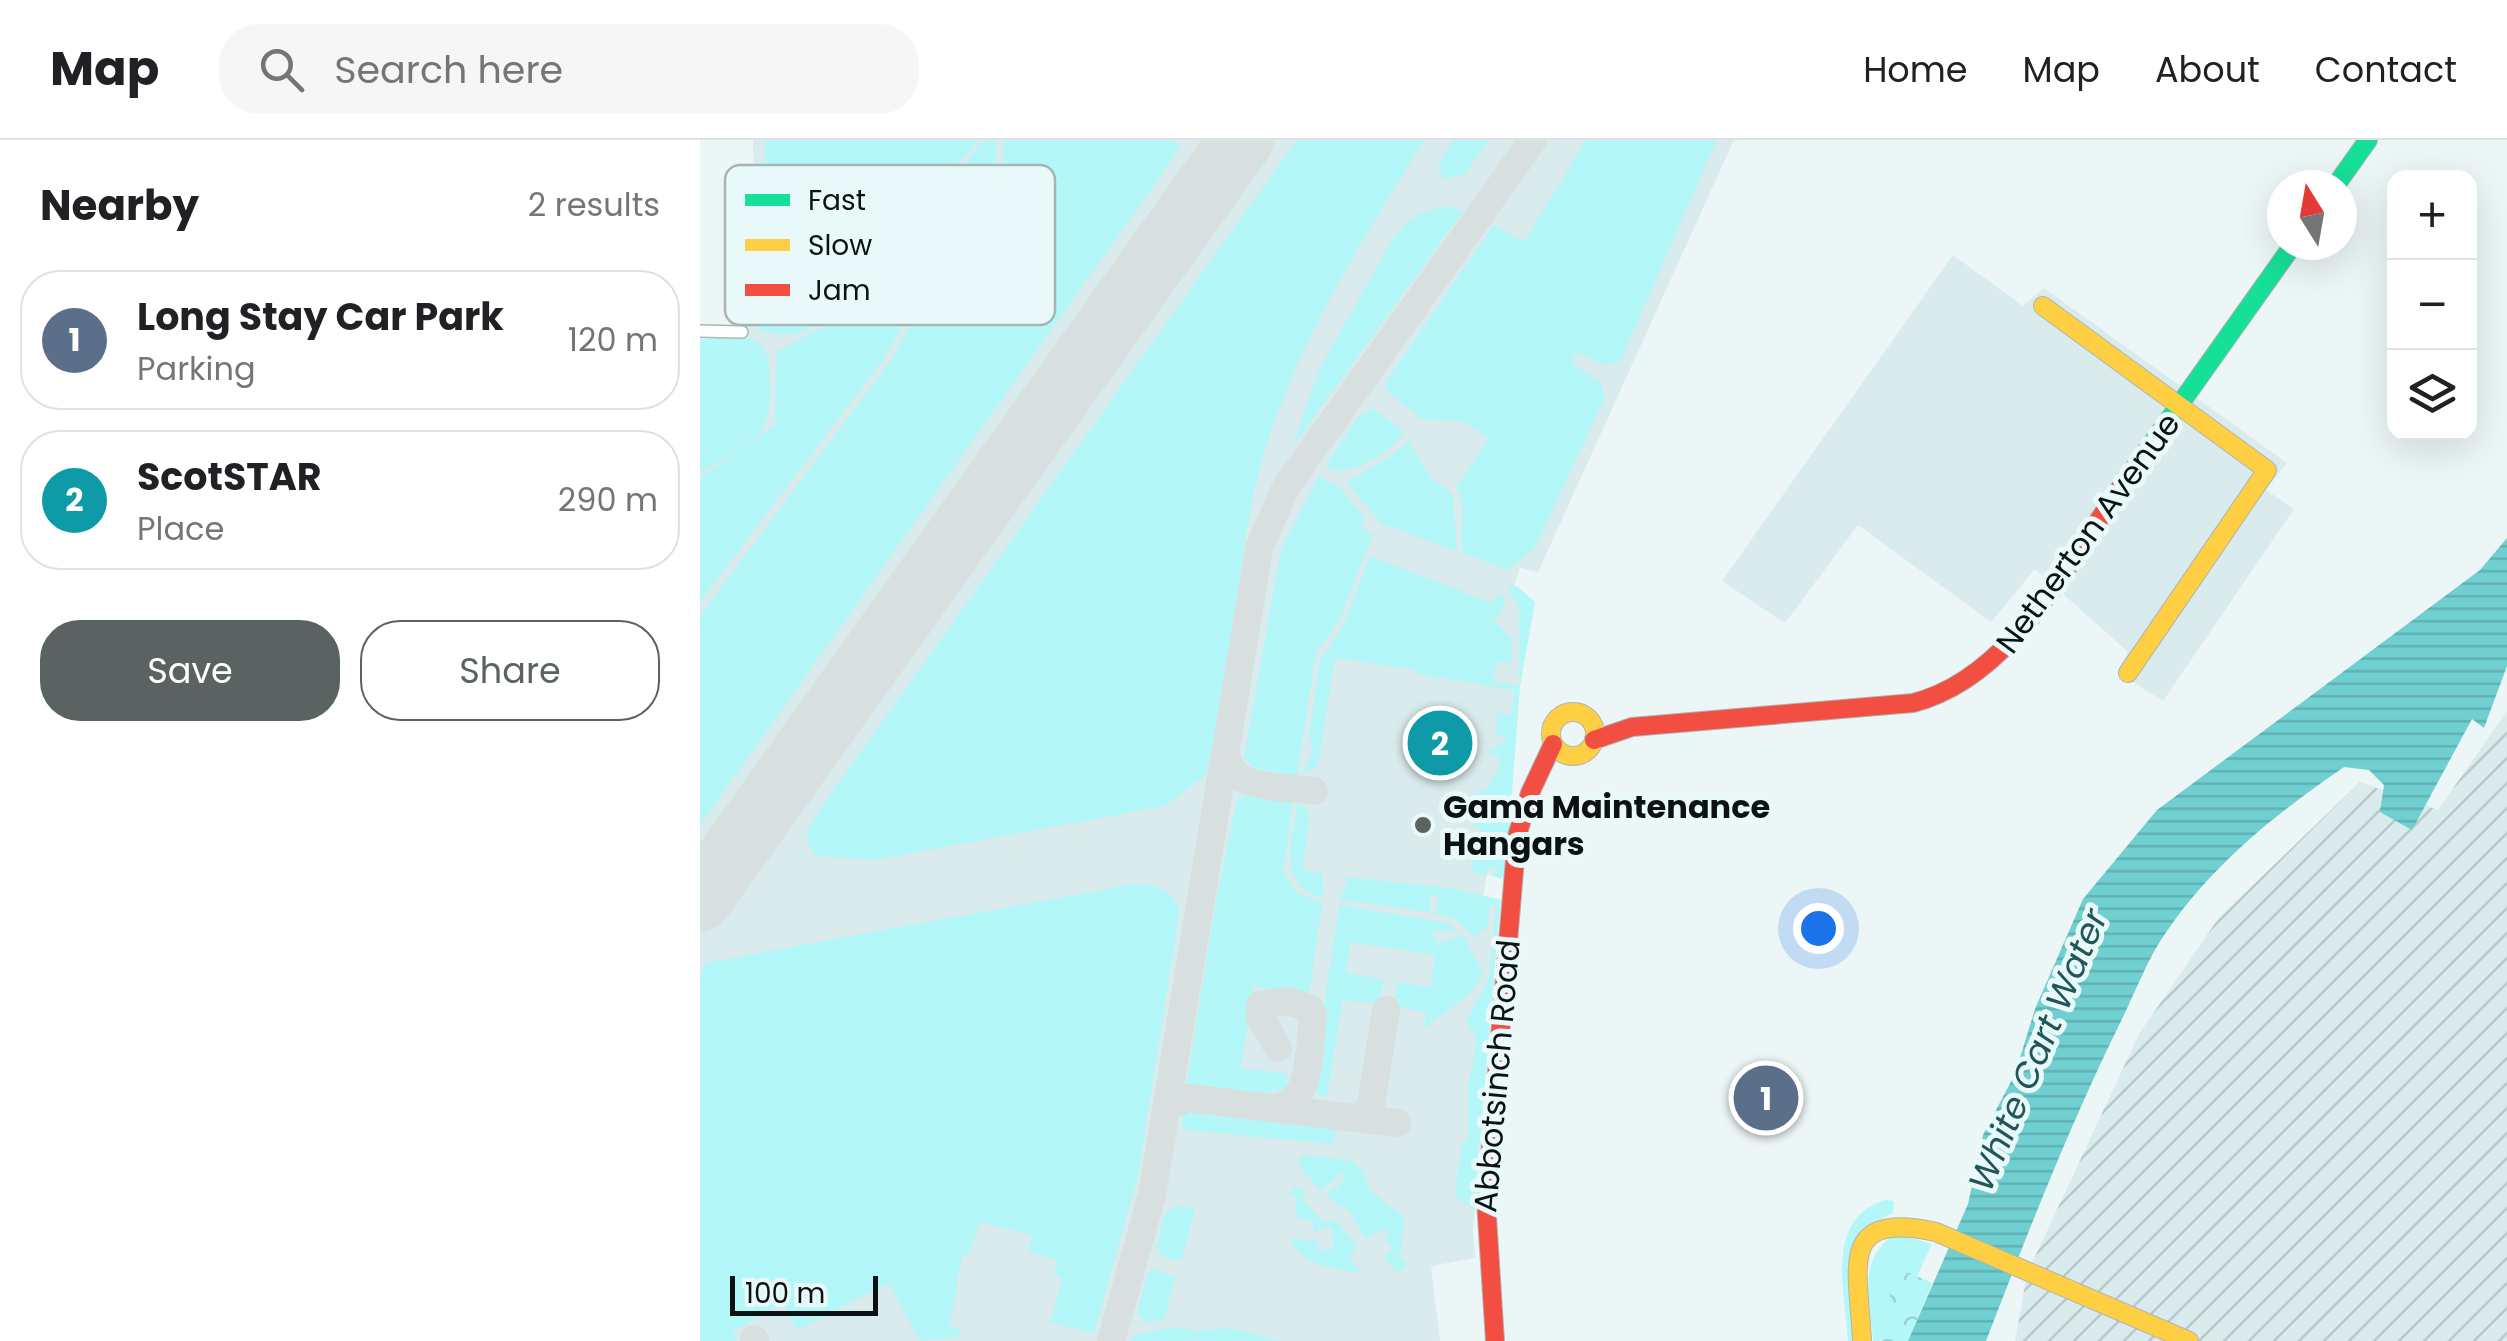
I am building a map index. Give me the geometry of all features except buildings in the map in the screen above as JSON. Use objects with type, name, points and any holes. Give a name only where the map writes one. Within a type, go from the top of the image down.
[{"type":"street","points":[[2347,170],[2368,140]]},
{"type":"street","name":"Netherton Avenue","points":[[1594,740],[1632,727],[1913,703],[1954,691],[1976,678],[2012,641],[2284,260]]},
{"type":"street","points":[[2043,306],[2267,470],[2128,674]]},
{"type":"street","points":[[700,331],[742,332]]},
{"type":"street","points":[[1579,712],[1590,720],[1594,740],[1586,752],[1560,750],[1551,728],[1559,716],[1579,712]]},
{"type":"street","name":"Netherton Avenue","points":[[1590,720],[1632,727]]},
{"type":"street","name":"Abbotsinch Road","points":[[1495,1341],[1485,1235],[1486,1201],[1518,836],[1538,780],[1560,750]]},
{"type":"street","points":[[1862,1341],[1858,1260],[1865,1238],[1877,1228],[1896,1222],[1936,1232],[2189,1341]]},
{"type":"shaded area","points":[[753,140],[1734,140],[1538,572],[1520,568],[1514,586],[1526,602],[1508,793],[1499,871],[1487,875],[1483,896],[1501,900],[1473,1229],[1475,1258],[1431,1266],[1440,1341],[700,1341],[700,340],[741,337],[742,325],[1055,325],[1055,165],[754,165]]},
{"type":"shaded area","points":[[1953,255],[2023,306],[2044,288],[2287,463],[2266,490],[2294,509],[2163,701],[2117,672],[2128,652],[2035,569],[1991,622],[1858,525],[1785,623],[1722,581]]},
{"type":"shaded area","points":[[2507,711],[2507,1341],[2015,1341],[2027,1274],[2139,1034],[2218,919],[2360,782],[2438,810]]},
{"type":"green space","points":[[765,140],[978,140],[957,165],[765,165]]},
{"type":"green space","points":[[984,140],[997,140],[995,165],[963,165]]},
{"type":"green space","points":[[1004,140],[1172,140],[1181,147],[1055,325],[1055,165],[1003,165]]},
{"type":"green space","points":[[1297,140],[1424,140],[1324,311],[1282,401],[1253,497],[1222,708],[1205,775],[1165,806],[875,860],[817,856],[807,838],[820,809]]},
{"type":"green space","points":[[1453,140],[1489,140],[1465,174],[1444,179],[1438,165]]},
{"type":"green space","points":[[1586,140],[1717,140],[1620,362],[1603,365],[1578,352],[1572,358],[1575,366],[1601,382],[1604,400],[1534,549],[1507,570],[1463,553],[1462,503],[1456,488],[1489,439],[1464,421],[1423,420],[1388,392],[1386,382],[1494,225],[1524,242]]},
{"type":"green space","points":[[1447,206],[1463,211],[1292,447],[1320,368],[1389,245],[1406,223],[1421,213]]},
{"type":"green space","points":[[757,325],[816,325],[787,335],[759,330]]},
{"type":"green space","points":[[827,325],[902,325],[884,358],[700,602],[700,478],[775,425],[777,351]]},
{"type":"green space","points":[[910,325],[1055,325],[700,825],[700,616],[894,356]]},
{"type":"green space","points":[[741,336],[754,340],[767,355],[770,391],[765,423],[748,443],[700,473],[700,339]]},
{"type":"green space","points":[[1373,409],[1405,432],[1374,459],[1334,471],[1326,465],[1359,416]]},
{"type":"green space","points":[[1409,440],[1429,476],[1453,495],[1457,552],[1381,523],[1346,482],[1391,456]]},
{"type":"green space","points":[[1319,476],[1338,486],[1365,518],[1361,526],[1373,535],[1339,621],[1316,653],[1297,775],[1292,775],[1256,769],[1244,759],[1281,549]]},
{"type":"green space","points":[[1370,556],[1492,603],[1498,593],[1506,601],[1499,616],[1492,619],[1512,639],[1511,663],[1496,661],[1494,682],[1519,685],[1519,608],[1506,584],[1518,587],[1535,602],[1520,686],[1506,872],[1501,879],[1490,875],[1499,869],[1491,867],[1484,876],[1471,871],[1481,829],[1474,827],[1476,789],[1484,792],[1498,770],[1500,756],[1489,754],[1506,741],[1503,734],[1495,737],[1498,713],[1511,715],[1514,690],[1437,677],[1435,686],[1434,677],[1417,674],[1417,670],[1335,658],[1318,765],[1302,775],[1313,747],[1309,735],[1320,661],[1343,627]]},
{"type":"green space","points":[[1248,794],[1293,800],[1283,872],[1298,893],[1322,903],[1309,994],[1253,986],[1241,1068],[1287,1074],[1286,1089],[1223,1094],[1187,1084],[1214,911],[1237,800]]},
{"type":"green space","points":[[1298,802],[1306,807],[1309,823],[1302,870],[1322,873],[1323,898],[1308,892],[1292,872],[1291,845]]},
{"type":"green space","points":[[1348,877],[1457,889],[1500,900],[1474,1210],[1455,1196],[1462,1142],[1468,1138],[1468,1087],[1477,1038],[1466,1022],[1489,978],[1496,906],[1490,905],[1487,928],[1473,937],[1455,919],[1434,913],[1440,896],[1429,895],[1430,912],[1340,900]]},
{"type":"green space","points":[[1135,884],[1164,890],[1174,900],[1179,914],[1138,1176],[1094,1333],[1051,1323],[1062,1277],[1054,1274],[1057,1260],[1028,1251],[1032,1235],[980,1222],[968,1255],[963,1254],[949,1326],[959,1329],[959,1337],[920,1341],[889,1283],[797,1330],[783,1303],[733,1331],[737,1341],[700,1341],[700,977],[705,963]]},
{"type":"green space","points":[[1339,905],[1448,923],[1457,931],[1433,931],[1437,944],[1463,935],[1483,973],[1465,997],[1424,1030],[1426,1012],[1394,1007],[1397,982],[1430,987],[1435,955],[1351,942],[1346,973],[1383,979],[1380,1004],[1343,1000],[1327,1096],[1311,1093]]},
{"type":"green space","points":[[1197,1108],[1335,1119],[1338,1124],[1332,1144],[1187,1130],[1181,1125],[1184,1112]]},
{"type":"green space","points":[[1300,1157],[1352,1161],[1364,1172],[1369,1189],[1405,1218],[1400,1256],[1407,1264],[1398,1273],[1383,1257],[1393,1248],[1385,1239],[1389,1234],[1383,1229],[1366,1239],[1349,1211],[1325,1195],[1334,1186],[1338,1189],[1345,1175],[1342,1172],[1321,1191],[1298,1165]]},
{"type":"green space","points":[[1295,1187],[1307,1191],[1301,1197],[1325,1224],[1333,1218],[1354,1241],[1356,1249],[1349,1257],[1362,1272],[1320,1264],[1295,1247],[1291,1238],[1318,1242],[1319,1251],[1334,1249],[1332,1227],[1313,1232],[1314,1221],[1297,1219],[1295,1196],[1288,1196]]},
{"type":"green space","points":[[1885,1200],[1894,1201],[1893,1213],[1863,1228],[1853,1251],[1857,1341],[1848,1341],[1842,1279],[1846,1240],[1853,1223],[1866,1209]]},
{"type":"green space","points":[[1178,1205],[1195,1209],[1181,1261],[1167,1259],[1156,1249],[1164,1215]]},
{"type":"green space","points":[[1897,1234],[1932,1244],[1917,1276],[1901,1270],[1894,1282],[1880,1341],[1873,1341],[1870,1267],[1884,1244]]},
{"type":"green space","points":[[1901,1269],[1932,1283],[1908,1341],[1880,1341],[1893,1282]]},
{"type":"green space","points":[[1157,1270],[1175,1277],[1164,1320],[1145,1322],[1137,1312],[1148,1273]]},
{"type":"green space","points":[[1179,1327],[1194,1331],[1230,1328],[1281,1341],[1129,1341],[1140,1333]]},
{"type":"water","name":"White Cart Water","points":[[2507,538],[2507,666],[2484,728],[2472,719],[2412,830],[2380,812],[2384,785],[2369,770],[2344,767],[2271,821],[2226,861],[2185,906],[2148,963],[2067,1138],[1986,1341],[1908,1341],[1968,1204],[1983,1135],[2015,1074],[2035,1009],[2083,899],[2157,810],[2480,570]]},
{"type":"taxiway","points":[[1111,1341],[1152,1195],[1259,548],[1286,487],[1533,140]]},
{"type":"taxiway","points":[[1227,758],[1231,769],[1250,782],[1314,791]]},
{"type":"taxiway","points":[[1278,1048],[1260,1016],[1260,1005],[1286,1001],[1310,1008],[1310,1055],[1304,1082],[1299,1094],[1280,1106]]},
{"type":"taxiway","points":[[1357,1117],[1371,1105],[1386,1010]]},
{"type":"taxiway","points":[[1166,1108],[1188,1098],[1397,1123]]},
{"type":"runway","points":[[700,899],[1241,140]]},
{"type":"traffic: fast","points":[[2347,170],[2368,140]]},
{"type":"traffic: fast","points":[[2121,487],[2282,260]]},
{"type":"traffic: slow","points":[[2043,306],[2267,470],[2128,673]]},
{"type":"traffic: slow","points":[[1573,712],[1589,718],[1595,734],[1589,750],[1573,756],[1557,750],[1551,734],[1557,718],[1573,712]]},
{"type":"traffic: slow","points":[[1862,1341],[1860,1251],[1868,1238],[1882,1230],[1904,1227],[1936,1232],[2189,1341]]},
{"type":"traffic: jam","points":[[1594,740],[1632,727],[1913,703],[1948,690],[1979,670],[2033,615],[2121,487]]},
{"type":"traffic: jam","points":[[1495,1341],[1486,1201],[1517,836],[1530,793],[1553,744]]},
{"type":"place","name":"ScotSTAR","points":[[1440,743]]},
{"type":"place","name":"Gama Maintenance Hangars","points":[[1423,825]]},
{"type":"place","name":"Long Stay Car Park","points":[[1766,1098]]}]
